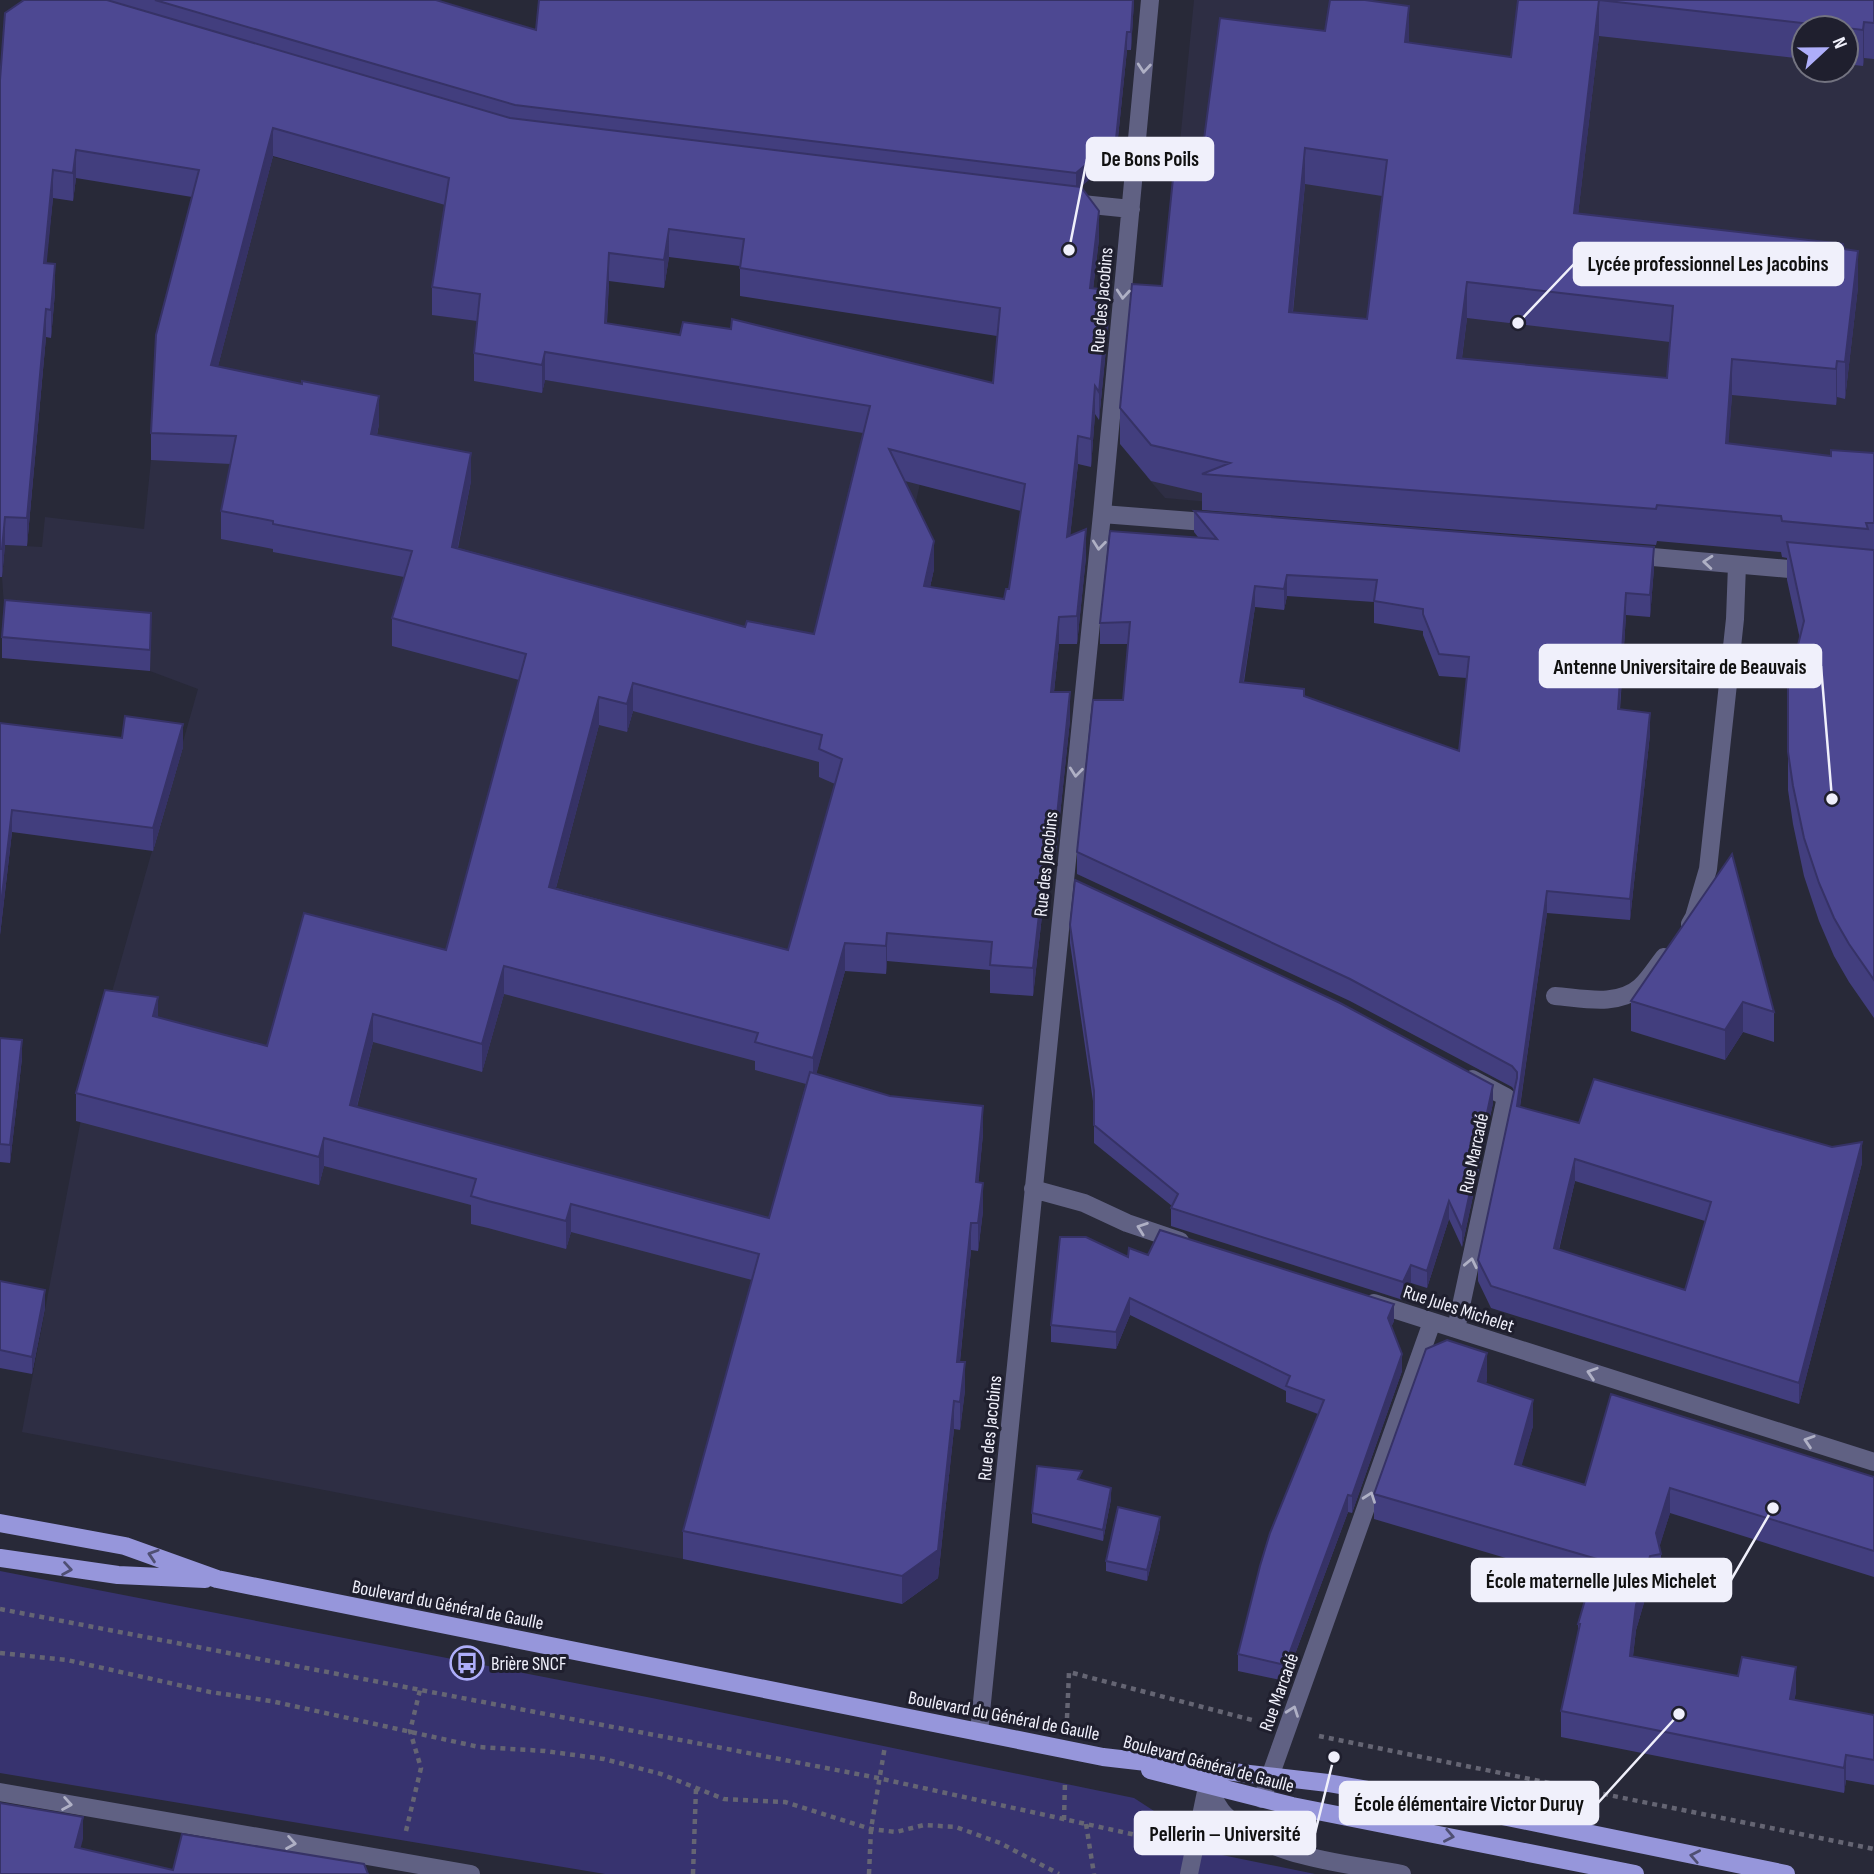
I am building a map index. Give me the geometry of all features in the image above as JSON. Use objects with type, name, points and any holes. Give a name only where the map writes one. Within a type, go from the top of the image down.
[{"type":"main road","name":"Boulevard du Général de Gaulle","points":[[0,1523],[125,1546],[217,1579],[1103,1756]]},
{"type":"main road","name":"Boulevard du Général de Gaulle","points":[[0,1558],[118,1575],[217,1579]]},
{"type":"main road","name":"Boulevard Général de Gaulle","points":[[1103,1756],[1209,1777],[1262,1800],[1634,1874]]},
{"type":"main road","points":[[1209,1777],[1270,1776],[1420,1799],[1786,1874]]},
{"type":"street","name":"Rue des Jacobins","points":[[979,1732],[1033,1189],[1070,883],[1150,0]]},
{"type":"street","points":[[1060,201],[1131,209]]},
{"type":"street","points":[[1102,514],[1238,525]]},
{"type":"street","points":[[1607,553],[1833,573]]},
{"type":"street","points":[[1555,996],[1604,1000],[1630,993],[1640,986],[1694,917],[1708,869],[1734,619],[1737,565]]},
{"type":"street","name":"Rue Marcadé","points":[[1456,1329],[1507,1097],[1460,1073]]},
{"type":"street","points":[[1033,1189],[1084,1203],[1127,1223],[1194,1246]]},
{"type":"street","name":"Rue Jules Michelet","points":[[1353,1297],[1874,1462]]},
{"type":"street","name":"Rue Marcadé","points":[[1262,1800],[1432,1322]]},
{"type":"street","points":[[1189,1874],[1209,1777]]},
{"type":"street","points":[[1209,1777],[1222,1812],[1262,1843],[1289,1852],[1402,1874]]},
{"type":"street","points":[[0,1792],[397,1868],[471,1874]]},
{"type":"path","points":[[0,1609],[878,1778],[1195,1849]]},
{"type":"path","points":[[0,1654],[67,1660],[479,1747],[545,1751],[604,1759],[661,1774],[723,1799],[785,1802],[871,1829],[896,1832],[924,1825],[956,1827],[1000,1843],[1059,1874]]},
{"type":"path","points":[[397,1868],[421,1768],[410,1731],[420,1690]]},
{"type":"path","points":[[869,1874],[871,1829],[878,1778]]},
{"type":"path","points":[[693,1874],[696,1788]]},
{"type":"path","points":[[1086,1825],[1094,1874]]},
{"type":"shaded area","points":[[1194,0],[1874,0],[1874,559],[1831,491],[1368,516],[1165,498],[1147,477]]},
{"type":"shaded area","points":[[249,150],[449,206],[433,315],[482,321],[542,392],[545,380],[932,431],[906,545],[934,569],[845,971],[683,1559],[22,1432],[91,1066],[198,689],[150,671],[150,634],[5,621],[2,577],[5,545],[42,547],[45,517],[144,529],[151,460]]},
{"type":"shaded area","points":[[0,1571],[652,1698],[1134,1798],[1222,1855],[1315,1874],[605,1874],[0,1773]]},
{"type":"building","points":[[24,0],[107,0],[510,118],[1081,187],[1099,211],[1090,288],[1109,290],[1099,392],[1095,386],[1091,439],[1078,436],[1067,537],[1086,529],[1077,616],[1059,617],[1051,692],[1070,692],[1056,825],[1049,825],[1033,968],[990,965],[992,942],[887,933],[886,946],[845,943],[813,1058],[755,1042],[758,1033],[504,966],[482,1044],[373,1014],[350,1105],[769,1218],[810,1072],[890,1096],[983,1106],[976,1182],[983,1183],[978,1223],[971,1223],[957,1362],[965,1362],[960,1402],[954,1401],[938,1550],[902,1576],[683,1531],[759,1254],[571,1204],[566,1221],[488,1201],[471,1196],[476,1179],[324,1138],[319,1157],[76,1093],[105,990],[158,997],[153,1016],[267,1046],[304,913],[446,950],[526,654],[392,618],[412,551],[221,511],[236,436],[151,433],[156,335],[199,170],[76,150],[73,173],[53,170],[44,263],[55,264],[51,310],[46,309],[27,518],[5,517],[0,549],[0,80],[5,13]],"holes":[[[273,128],[449,178],[432,287],[480,294],[474,353],[542,365],[545,352],[870,406],[814,634],[747,621],[745,627],[452,547],[471,453],[371,434],[379,396],[302,381],[302,384],[211,365]],[[669,229],[744,239],[740,268],[1000,308],[993,383],[732,319],[731,329],[683,322],[680,335],[605,323],[609,253],[664,260]],[[889,449],[1025,484],[1009,589],[1006,589],[1004,599],[924,586],[934,541]],[[633,683],[822,735],[819,749],[842,759],[788,950],[549,887],[599,697],[627,704]]]},
{"type":"building","points":[[155,0],[436,0],[536,30],[539,0],[1133,0],[1116,139],[1076,173],[515,105]]},
{"type":"building","points":[[1330,0],[1365,0],[1409,6],[1405,42],[1511,57],[1518,0],[1599,0],[1574,213],[1843,244],[1844,249],[1858,251],[1845,362],[1837,361],[1836,369],[1732,359],[1726,443],[1831,456],[1831,450],[1874,453],[1874,523],[1866,523],[1868,529],[1782,521],[1781,516],[1657,505],[1656,509],[1202,474],[1230,463],[1151,445],[1120,408],[1132,284],[1162,286],[1175,159],[1201,162],[1220,18],[1325,31]],"holes":[[[1305,148],[1387,160],[1367,319],[1289,312]],[[1467,282],[1673,306],[1667,378],[1457,358]]]},
{"type":"building","points":[[1599,0],[1874,0],[1874,23],[1864,22],[1863,30],[1860,30],[1860,14],[1790,14],[1790,22]]},
{"type":"building","points":[[1194,511],[1654,547],[1650,595],[1626,593],[1618,709],[1650,713],[1630,899],[1547,891],[1517,1106],[1579,1123],[1594,1079],[1832,1147],[1862,1142],[1799,1383],[1491,1286],[1478,1260],[1517,1078],[1517,1072],[1512,1066],[1350,979],[1077,852],[1093,700],[1123,700],[1130,622],[1100,623],[1110,531],[1217,539]],"holes":[[[1287,575],[1377,580],[1374,601],[1423,609],[1439,654],[1469,657],[1459,751],[1304,696],[1304,689],[1240,682],[1255,586],[1284,589]],[[1575,1159],[1711,1202],[1685,1290],[1554,1248]]]},
{"type":"building","points":[[1787,542],[1874,550],[1874,980],[1834,918],[1819,883],[1804,838],[1793,786],[1788,752],[1788,685],[1804,621]]},
{"type":"building","points":[[5,600],[151,613],[150,650],[2,637]]},
{"type":"building","points":[[125,716],[183,724],[153,828],[12,810],[0,913],[0,723],[122,738]]},
{"type":"building","points":[[1732,854],[1774,1012],[1743,1002],[1725,1030],[1631,1001]]},
{"type":"building","points":[[1075,880],[1340,1003],[1493,1085],[1462,1229],[1449,1201],[1427,1271],[1411,1265],[1403,1282],[1171,1208],[1178,1194],[1094,1125],[1094,1091],[1070,925]]},
{"type":"building","points":[[0,1038],[22,1040],[10,1145],[0,1144]]},
{"type":"building","points":[[1160,1230],[1394,1304],[1388,1318],[1402,1354],[1352,1496],[1348,1495],[1285,1665],[1238,1654],[1270,1533],[1324,1400],[1286,1386],[1290,1376],[1130,1298],[1116,1332],[1051,1325],[1060,1237],[1086,1237],[1128,1257],[1129,1248],[1148,1255]]},
{"type":"building","points":[[0,1281],[45,1290],[32,1357],[0,1350]]},
{"type":"building","points":[[1447,1340],[1487,1353],[1478,1381],[1533,1400],[1515,1464],[1585,1485],[1611,1394],[1874,1477],[1874,1551],[1670,1488],[1656,1533],[1661,1554],[1650,1556],[1636,1605],[1630,1656],[1738,1676],[1742,1657],[1796,1667],[1790,1699],[1874,1715],[1874,1760],[1846,1755],[1844,1768],[1561,1711],[1578,1624],[1597,1559],[1374,1494],[1426,1349]]},
{"type":"building","points":[[1037,1466],[1082,1471],[1078,1479],[1111,1488],[1103,1530],[1032,1513]]},
{"type":"building","points":[[1118,1507],[1160,1517],[1147,1570],[1106,1561]]},
{"type":"building","points":[[0,1803],[83,1817],[75,1847],[173,1870],[182,1834],[364,1864],[368,1874],[0,1874]]},
{"type":"place","name":"De Bons Poils","points":[[1069,250]]},
{"type":"place","name":"Lycée professionnel Les Jacobins","points":[[1518,323]]},
{"type":"place","name":"Antenne Universitaire de Beauvais","points":[[1832,799]]},
{"type":"place","name":"École maternelle Jules Michelet","points":[[1773,1508]]},
{"type":"place","name":"Brière SNCF","points":[[467,1663]]},
{"type":"place","name":"École élémentaire Victor Duruy","points":[[1679,1714]]},
{"type":"place","name":"Pellerin – Université","points":[[1334,1757]]}]
